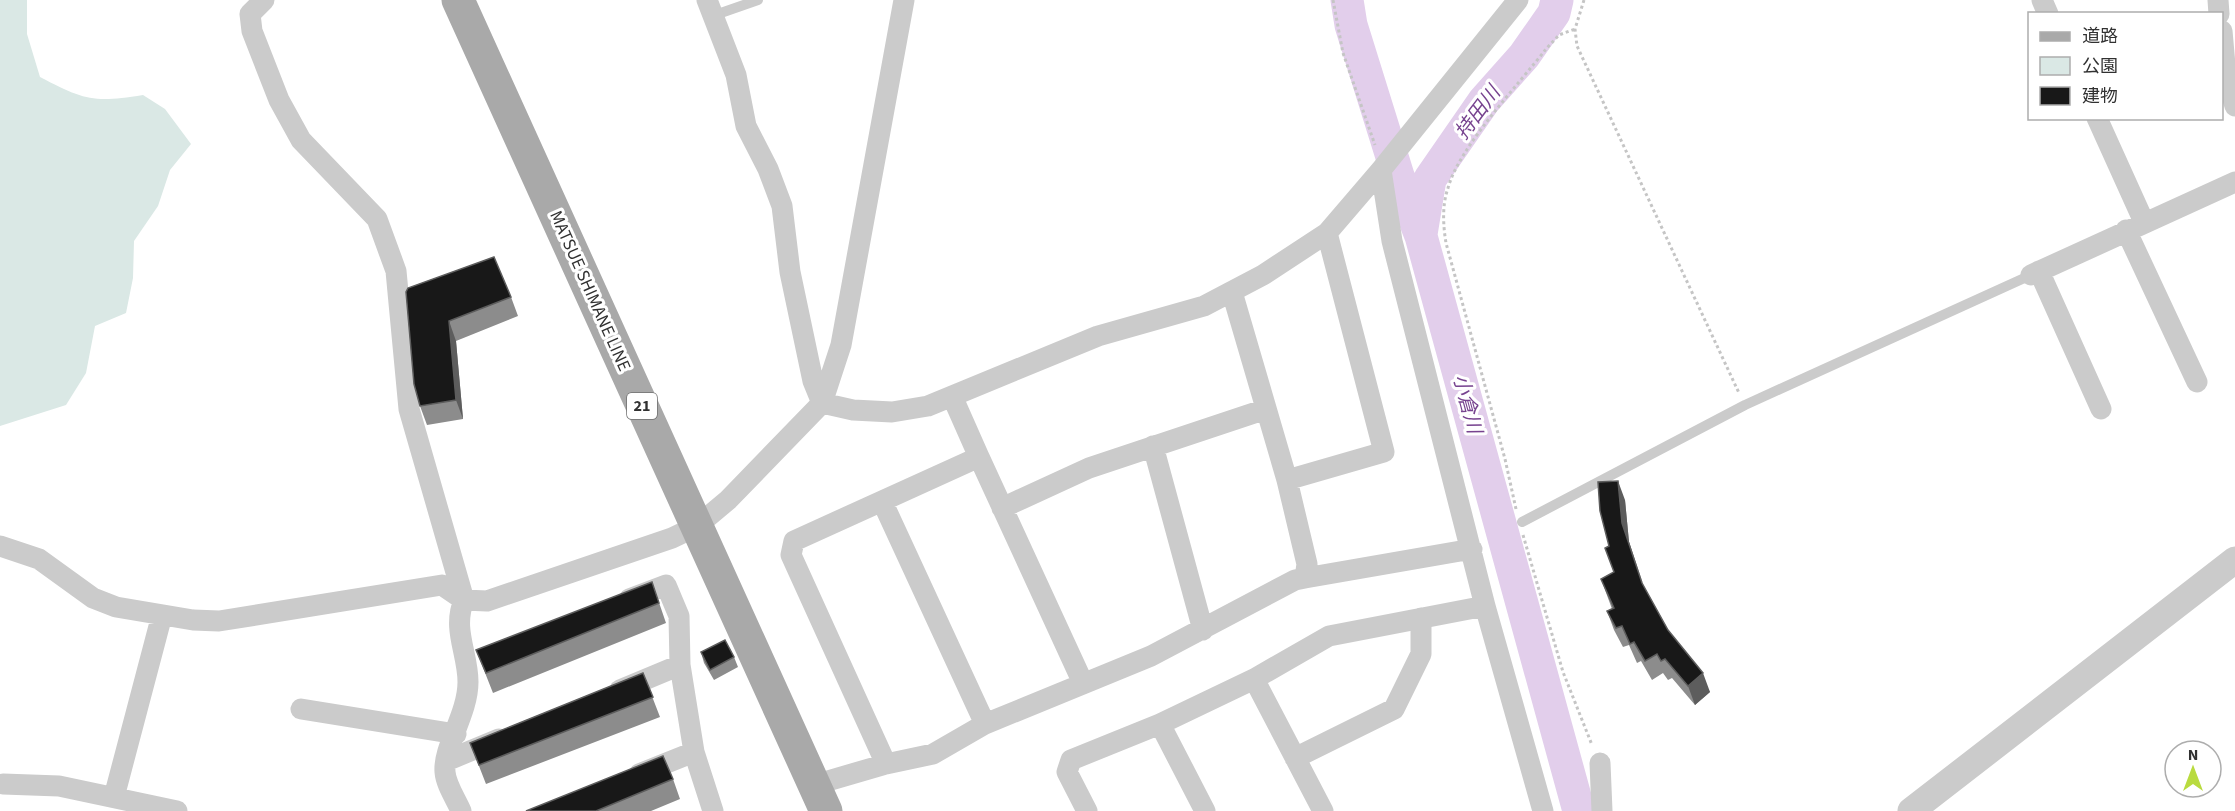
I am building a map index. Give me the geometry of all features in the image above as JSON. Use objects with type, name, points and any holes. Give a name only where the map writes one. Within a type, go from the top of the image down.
[{"type":"main road","name":"MATSUE SHIMANE LINE","points":[[458,0],[820,798]]},
{"type":"street","points":[[264,0],[250,14],[252,31],[279,100],[301,140],[377,219],[396,270],[409,409],[464,600],[459,625],[468,683],[456,734],[446,761],[448,782],[461,811]]},
{"type":"street","points":[[0,546],[24,552],[47,563],[84,592],[104,602],[193,620],[239,619],[442,585],[464,600],[487,601],[672,538],[697,526],[728,500],[822,403],[841,345],[904,0]]},
{"type":"street","points":[[822,403],[853,410],[892,412],[928,406],[1098,336],[1204,306],[1263,275],[1327,233],[1383,168],[1518,0]]},
{"type":"street","points":[[711,7],[736,75],[746,126],[768,169],[782,206],[790,272],[813,381],[822,403]]},
{"type":"street","points":[[2223,43],[2226,76],[2235,106]]},
{"type":"street","points":[[2098,120],[2135,226],[2197,382]]},
{"type":"street","points":[[1383,168],[1392,241],[1539,810]]},
{"type":"street","points":[[2101,409],[2035,273],[2235,182]]},
{"type":"street","points":[[1287,480],[1384,452],[1327,233]]},
{"type":"street","points":[[1232,292],[1287,480],[1307,564],[1305,578]]},
{"type":"street","points":[[952,396],[1083,683]]},
{"type":"street","points":[[1002,508],[1089,468],[1266,409]]},
{"type":"street","points":[[1153,446],[1203,630]]},
{"type":"street","points":[[886,764],[792,555],[794,541],[979,457]]},
{"type":"street","points":[[882,501],[985,724]]},
{"type":"street","points":[[820,798],[886,764],[933,754],[985,724],[1151,656],[1295,580],[1472,549]]},
{"type":"street","points":[[1911,811],[2235,560]]},
{"type":"street","points":[[613,606],[666,585],[679,616],[681,665],[694,752],[713,811]]},
{"type":"street","points":[[1087,811],[1067,772],[1071,760],[1160,724],[1254,679],[1329,636],[1485,606]]},
{"type":"street","points":[[114,797],[162,615]]},
{"type":"street","points":[[1295,758],[1394,709],[1421,654],[1421,618]]},
{"type":"street","points":[[465,663],[486,655]]},
{"type":"street","points":[[606,696],[681,665]]},
{"type":"street","points":[[1254,679],[1323,811]]},
{"type":"street","points":[[301,708],[456,734]]},
{"type":"street","points":[[1160,724],[1205,811]]},
{"type":"street","points":[[446,761],[520,731]]},
{"type":"street","points":[[621,782],[694,752]]},
{"type":"street","points":[[1600,763],[1602,811]]},
{"type":"street","points":[[3,784],[59,786],[177,811]]},
{"type":"lane","points":[[711,7],[758,0]]},
{"type":"lane","points":[[1522,522],[1745,405],[2035,273]]},
{"type":"path","points":[[1333,0],[1343,53],[1383,168]]},
{"type":"path","points":[[1584,0],[1575,29],[1577,46],[1745,405]]},
{"type":"path","points":[[1575,29],[1559,35],[1546,49],[1461,157],[1448,188],[1445,235],[1456,285],[1505,459],[1511,492],[1522,522],[1523,535],[1563,672],[1600,763]]},
{"type":"green space","points":[[0,0],[27,0],[27,34],[40,77],[68,91],[89,98],[112,99],[143,95],[165,109],[191,144],[170,170],[158,206],[134,241],[133,278],[126,313],[95,326],[86,373],[66,405],[0,426]]},
{"type":"building","points":[[494,257],[511,297],[449,321],[456,400],[420,406],[414,384],[406,292],[408,288]]},
{"type":"building","points":[[1618,481],[1622,523],[1642,583],[1668,630],[1703,673],[1688,686],[1665,659],[1661,661],[1657,654],[1645,661],[1634,642],[1630,644],[1622,626],[1616,628],[1607,611],[1614,608],[1601,579],[1614,572],[1605,548],[1609,546],[1600,511],[1598,482]]},
{"type":"building","points":[[652,582],[659,603],[486,673],[476,650]]},
{"type":"building","points":[[725,640],[734,657],[710,670],[701,652]]},
{"type":"building","points":[[643,673],[653,697],[479,765],[470,743]]},
{"type":"building","points":[[663,756],[673,779],[596,811],[526,811]]},
{"type":"waterway","name":"小倉川","points":[[1347,0],[1351,25],[1398,176],[1421,236],[1579,811]]},
{"type":"waterway","name":"持田川","points":[[1421,234],[1430,179],[1484,101],[1524,56],[1554,13],[1557,0]]}]
